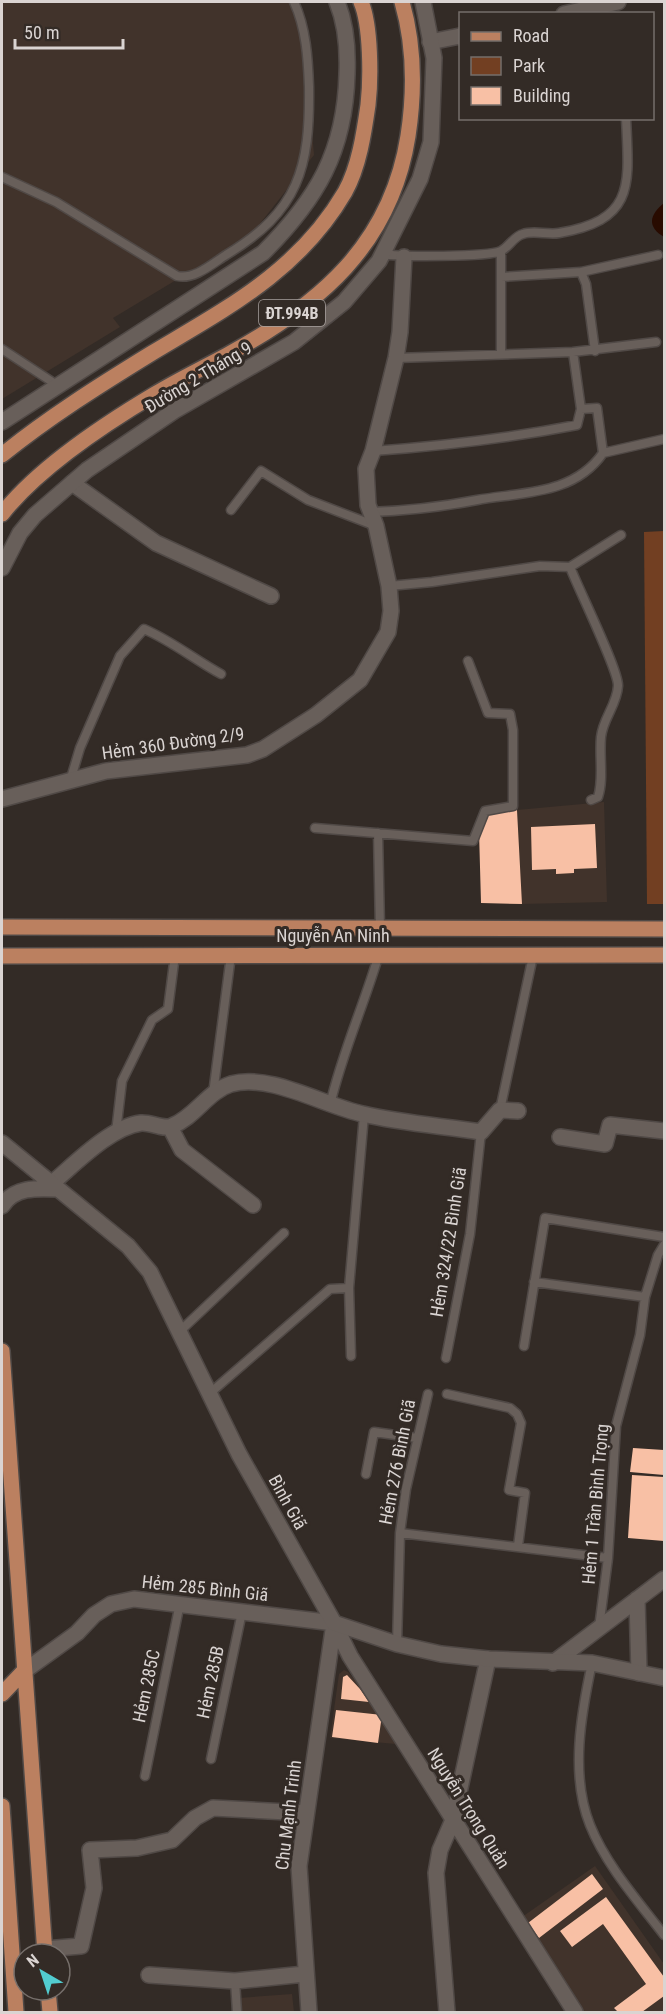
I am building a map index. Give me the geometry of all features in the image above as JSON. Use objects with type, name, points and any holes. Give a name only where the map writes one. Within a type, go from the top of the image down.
[{"type":"main road","name":"ĐT.994B","points":[[2,455],[73,402],[252,293],[292,259],[317,231],[346,191],[364,129],[370,59],[361,2]]},
{"type":"main road","name":"Đường 2 Tháng 9","points":[[2,514],[38,473],[155,394],[230,354],[316,296],[340,275],[363,247],[390,205],[405,152],[414,82],[411,34],[402,2]]},
{"type":"main road","name":"Nguyễn An Ninh","points":[[2,927],[664,929]]},
{"type":"main road","name":"Nguyễn An Ninh","points":[[2,956],[664,955]]},
{"type":"main road","points":[[2,1351],[23,1672],[44,1942]]},
{"type":"main road","points":[[2,1694],[23,1672]]},
{"type":"main road","points":[[2,1806],[16,2013]]},
{"type":"street","points":[[2,422],[263,253],[298,217],[332,160],[341,131],[348,65],[343,15],[337,2]]},
{"type":"street","name":"Đường 2 Tháng 9","points":[[2,568],[20,533],[35,515],[72,483],[174,411],[294,342],[344,302],[382,254],[420,179],[431,142],[434,58],[423,2]]},
{"type":"street","points":[[573,12],[620,2]]},
{"type":"street","points":[[430,42],[459,36]]},
{"type":"street","name":"Hẻm 360 Đường 2/9","points":[[2,799],[71,778],[106,771],[232,758],[263,749],[316,715],[360,680],[388,632],[391,611],[389,586],[373,519],[366,469],[373,451],[396,358],[400,332],[404,257]]},
{"type":"street","points":[[72,483],[156,543],[271,596]]},
{"type":"street","points":[[2,1206],[20,1191],[54,1186],[116,1132],[141,1123],[170,1127],[191,1115],[213,1094],[229,1084],[244,1082],[284,1088],[329,1105],[364,1114],[481,1132],[500,1110],[518,1111]]},
{"type":"street","points":[[560,1137],[605,1144],[610,1125],[664,1131]]},
{"type":"street","points":[[170,1127],[182,1150],[253,1205]]},
{"type":"street","name":"Bình Giã","points":[[2,1143],[128,1246],[150,1272],[239,1454],[334,1623]]},
{"type":"street","points":[[554,1663],[664,1579]]},
{"type":"street","name":"Hẻm 285 Bình Giã","points":[[23,1672],[77,1633],[94,1615],[111,1604],[134,1599],[334,1623]]},
{"type":"street","points":[[637,1599],[639,1673]]},
{"type":"street","points":[[334,1623],[397,1644],[441,1654],[554,1663],[592,1663],[664,1678]]},
{"type":"street","name":"Chu Mạnh Trinh","points":[[309,2013],[299,1866],[334,1623]]},
{"type":"street","name":"Nguyễn Trọng Quản","points":[[334,1623],[350,1656],[575,2013]]},
{"type":"street","points":[[447,2013],[436,1873],[440,1850],[453,1820],[488,1659]]},
{"type":"street","points":[[72,1948],[81,1946],[94,1888],[90,1850],[137,1848],[172,1840],[195,1818],[213,1808],[306,1813]]},
{"type":"street","points":[[150,1975],[235,1981],[305,1974]]},
{"type":"lane","points":[[2,177],[56,202],[177,276],[190,277],[253,238],[274,218],[295,188],[304,168],[310,120],[308,64],[303,28],[294,2]]},
{"type":"lane","points":[[382,254],[404,257],[501,251],[522,234],[558,233],[610,216],[623,198],[628,172],[626,120]]},
{"type":"lane","points":[[501,251],[501,354]]},
{"type":"lane","points":[[501,277],[581,272],[658,255]]},
{"type":"lane","points":[[581,272],[586,284],[595,351]]},
{"type":"lane","points":[[396,358],[595,351],[656,342]]},
{"type":"lane","points":[[2,349],[57,385]]},
{"type":"lane","points":[[373,451],[438,446],[577,425],[581,409],[573,352]]},
{"type":"lane","points":[[581,409],[597,408],[603,453]]},
{"type":"lane","points":[[231,510],[261,471],[308,500],[373,519],[534,493],[569,481],[584,473],[603,453],[664,439]]},
{"type":"lane","points":[[389,586],[453,580],[540,566],[570,567],[621,535]]},
{"type":"lane","points":[[570,567],[618,677],[616,699],[603,723],[601,736],[601,788],[598,797],[591,800]]},
{"type":"lane","points":[[71,778],[80,748],[120,656],[144,629],[163,638],[196,661],[221,674]]},
{"type":"lane","points":[[315,828],[473,841],[485,811],[513,806],[513,730],[510,714],[488,713],[468,661]]},
{"type":"lane","points":[[378,833],[380,929]]},
{"type":"lane","points":[[329,1105],[341,1060],[363,1009],[379,954]]},
{"type":"lane","points":[[116,1132],[122,1081],[152,1020],[168,1008],[175,955]]},
{"type":"lane","points":[[213,1094],[231,955]]},
{"type":"lane","points":[[500,1110],[534,956]]},
{"type":"lane","points":[[351,1356],[349,1288],[364,1114]]},
{"type":"lane","name":"Hẻm 324/22 Bình Giã","points":[[446,1358],[470,1234],[481,1132]]},
{"type":"lane","points":[[524,1346],[545,1218],[664,1237]]},
{"type":"lane","points":[[179,1332],[284,1233]]},
{"type":"lane","name":"Hẻm 1 Trần Bình Trọng","points":[[599,1628],[608,1558],[616,1426],[640,1335],[645,1297],[658,1255],[664,1245]]},
{"type":"lane","points":[[534,1282],[645,1297]]},
{"type":"lane","points":[[209,1394],[330,1289],[349,1288]]},
{"type":"lane","name":"Hẻm 276 Bình Giã","points":[[397,1644],[400,1533],[417,1438],[428,1394]]},
{"type":"lane","points":[[447,1394],[510,1408],[517,1414],[521,1423],[509,1490],[525,1493],[518,1546]]},
{"type":"lane","points":[[366,1474],[374,1432],[417,1438]]},
{"type":"lane","points":[[400,1533],[608,1558]]},
{"type":"lane","name":"Hẻm 285C","points":[[144,1776],[180,1603]]},
{"type":"lane","name":"Hẻm 285B","points":[[211,1759],[242,1612]]},
{"type":"lane","points":[[592,1663],[581,1714],[580,1790],[590,1827],[620,1877],[664,1935]]},
{"type":"lane","points":[[235,1981],[237,2013]]},
{"type":"shaded area","points":[[2,2],[293,2],[303,28],[314,155],[251,235],[113,318],[120,327],[2,399]]},
{"type":"shaded area","points":[[664,203],[664,237],[655,229],[652,221],[655,212]]},
{"type":"shaded area","points":[[604,802],[607,902],[522,904],[517,810]]},
{"type":"shaded area","points":[[344,1670],[372,1701],[396,1744],[330,1738],[339,1674]]},
{"type":"shaded area","points":[[595,1866],[664,1964],[664,2012],[585,2012],[522,1917]]},
{"type":"shaded area","points":[[292,1994],[294,2012],[240,2012],[239,1998]]},
{"type":"green space","points":[[664,531],[664,904],[647,904],[644,532]]},
{"type":"building","points":[[517,810],[522,904],[481,903],[479,831],[486,813]]},
{"type":"building","points":[[595,824],[597,868],[574,869],[574,873],[556,874],[556,869],[532,870],[531,827]]},
{"type":"building","points":[[633,1448],[664,1450],[664,1475],[630,1472]]},
{"type":"building","points":[[632,1475],[664,1477],[664,1541],[628,1538]]},
{"type":"building","points":[[347,1675],[369,1702],[341,1699],[343,1677]]},
{"type":"building","points":[[336,1710],[382,1715],[378,1743],[332,1737]]},
{"type":"building","points":[[592,1874],[603,1889],[539,1938],[528,1923]]},
{"type":"building","points":[[606,1897],[664,1977],[664,1996],[642,2012],[618,2012],[614,2008],[646,1984],[603,1924],[572,1947],[560,1931]]}]
